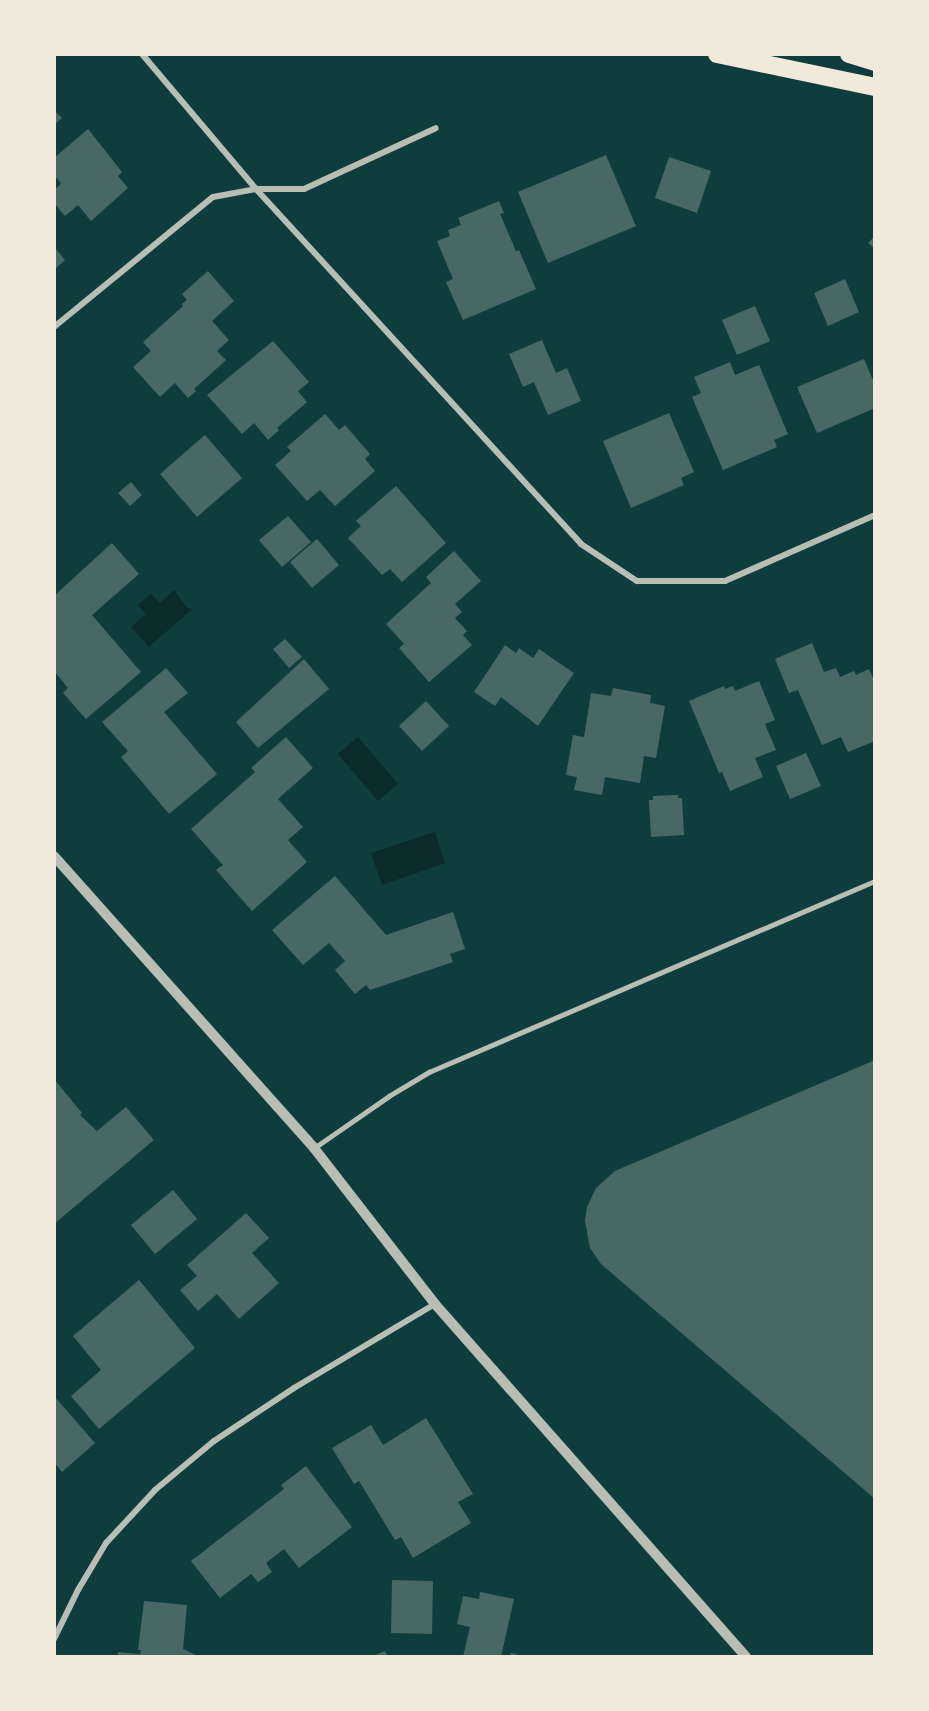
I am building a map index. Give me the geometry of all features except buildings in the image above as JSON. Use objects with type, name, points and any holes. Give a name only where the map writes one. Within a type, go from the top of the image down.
[{"type":"highway","points":[[717,54],[875,87]]},
{"type":"highway","points":[[849,54],[875,62]]},
{"type":"street","points":[[142,54],[256,189],[581,544],[637,580],[725,581],[875,515]]},
{"type":"street","points":[[54,327],[213,197],[256,189],[304,189],[436,128]]},
{"type":"street","points":[[54,856],[314,1148],[435,1304],[746,1657]]},
{"type":"street","points":[[54,1639],[78,1590],[106,1543],[155,1490],[214,1441],[285,1394],[435,1304]]},
{"type":"lane","points":[[314,1148],[389,1096],[429,1072],[875,881]]},
{"type":"water","points":[[174,590],[187,608],[192,609],[149,647],[131,627],[146,614],[138,605],[151,594],[160,603]]},
{"type":"water","points":[[358,737],[398,784],[378,801],[338,754]]},
{"type":"water","points":[[435,832],[445,863],[382,885],[371,853]]}]
